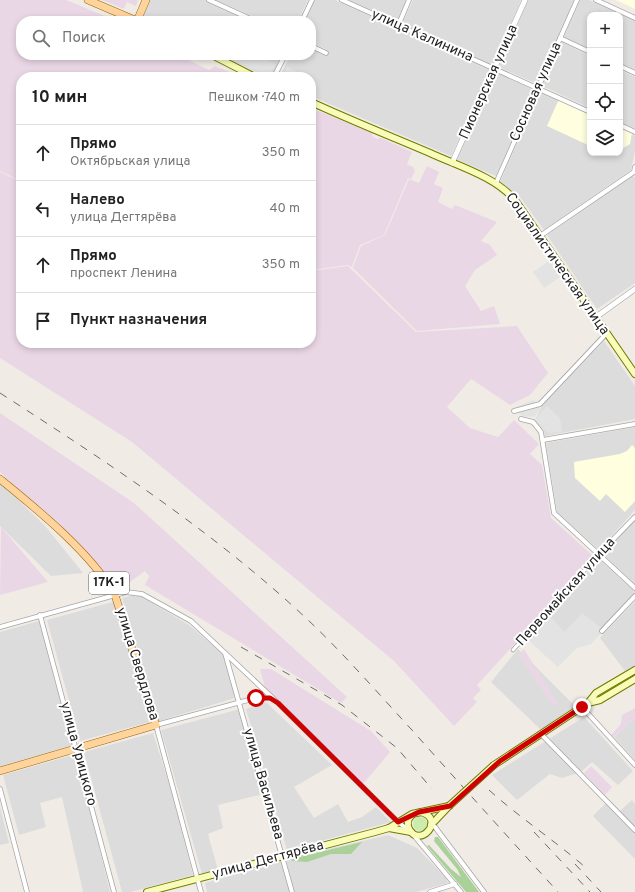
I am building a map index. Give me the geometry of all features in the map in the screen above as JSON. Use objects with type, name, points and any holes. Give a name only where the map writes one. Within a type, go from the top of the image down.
[{"type":"main road","points":[[88,0],[126,16]]},
{"type":"main road","points":[[140,16],[146,0]]},
{"type":"main road","points":[[222,60],[245,72]]},
{"type":"main road","name":"Социалистическая улица","points":[[316,104],[496,183],[507,191],[515,200],[635,374]]},
{"type":"main road","name":"улица Свердлова","points":[[0,479],[76,546],[101,572],[116,595],[156,725]]},
{"type":"main road","points":[[450,806],[412,814],[408,819],[408,826],[411,832],[417,835],[423,835],[429,831],[431,825],[494,765],[585,705],[596,693],[635,670]]},
{"type":"main road","points":[[585,705],[600,700],[635,679]]},
{"type":"main road","points":[[0,771],[156,725]]},
{"type":"main road","points":[[419,812],[426,813],[430,818],[431,825]]},
{"type":"main road","name":"улица Дегтярёва","points":[[147,892],[389,828],[412,814]]},
{"type":"main road","name":"улица Дегтярёва","points":[[389,828],[411,832]]},
{"type":"street","points":[[209,0],[245,16]]},
{"type":"street","points":[[304,16],[312,0]]},
{"type":"street","name":"улица Калинина","points":[[342,0],[587,111]]},
{"type":"street","points":[[398,26],[409,0]]},
{"type":"street","name":"Пионерская улица","points":[[452,163],[525,0]]},
{"type":"street","name":"Сосновая улица","points":[[496,183],[577,0]]},
{"type":"street","points":[[596,0],[635,18]]},
{"type":"street","points":[[560,38],[587,51]]},
{"type":"street","points":[[316,48],[326,53]]},
{"type":"street","points":[[276,72],[282,60]]},
{"type":"street","points":[[623,67],[635,73]]},
{"type":"street","points":[[623,127],[635,132]]},
{"type":"street","points":[[540,236],[635,170]]},
{"type":"street","points":[[596,317],[635,289]]},
{"type":"street","points":[[514,411],[540,404],[607,333]]},
{"type":"street","points":[[521,420],[533,422],[541,432],[554,513],[635,588]]},
{"type":"street","points":[[543,440],[635,424]]},
{"type":"street","name":"Первомайская улица","points":[[513,650],[599,554],[635,517]]},
{"type":"street","points":[[0,627],[126,592],[142,594],[158,601],[191,621],[270,698],[278,703],[398,822],[411,832],[461,892]]},
{"type":"street","points":[[602,631],[635,596]]},
{"type":"street","name":"улица Урицкого","points":[[40,615],[114,892]]},
{"type":"street","name":"улица Васильева","points":[[225,653],[292,892]]},
{"type":"street","points":[[156,725],[256,698],[270,698]]},
{"type":"street","points":[[585,705],[635,765]]},
{"type":"street","name":"улица Свердлова","points":[[156,725],[202,892]]},
{"type":"street","points":[[541,734],[635,830]]},
{"type":"street","points":[[0,789],[27,892]]},
{"type":"street","points":[[431,825],[435,827],[484,892]]},
{"type":"street","points":[[430,892],[455,884]]},
{"type":"shaded area","points":[[0,0],[66,0],[105,16],[16,16],[16,60],[188,60],[209,70],[215,66],[229,72],[16,72],[16,179],[0,171]]},
{"type":"shaded area","points":[[102,0],[138,0],[136,6],[127,2],[124,9]]},
{"type":"shaded area","points":[[150,0],[206,0],[208,3],[237,16],[143,16]]},
{"type":"shaded area","points":[[216,0],[308,0],[300,16],[252,16]]},
{"type":"shaded area","points":[[315,0],[335,0],[491,71],[451,156],[316,98],[316,72],[282,72],[288,60],[316,60],[316,52],[325,56],[329,54],[327,50],[316,44],[316,16],[307,16]]},
{"type":"shaded area","points":[[349,0],[406,0],[397,22]]},
{"type":"shaded area","points":[[413,0],[521,0],[493,65],[402,24]]},
{"type":"shaded area","points":[[528,0],[574,0],[537,84],[499,67]]},
{"type":"shaded area","points":[[580,0],[589,0],[615,12],[587,12],[587,48],[564,37]]},
{"type":"shaded area","points":[[616,0],[635,0],[635,9]]},
{"type":"shaded area","points":[[623,16],[635,21],[635,70],[623,64]]},
{"type":"shaded area","points":[[562,42],[587,54],[587,107],[542,86]]},
{"type":"shaded area","points":[[231,60],[280,60],[274,72],[257,72]]},
{"type":"shaded area","points":[[233,60],[267,60],[275,64],[271,72],[259,72]]},
{"type":"shaded area","points":[[287,67],[298,72],[285,72]]},
{"type":"shaded area","points":[[623,71],[635,77],[635,129],[623,123]]},
{"type":"shaded area","points":[[496,73],[534,90],[496,176],[456,159]]},
{"type":"shaded area","points":[[540,92],[587,114],[587,156],[623,156],[623,130],[635,136],[635,151],[631,170],[544,230],[520,197],[500,182]]},
{"type":"shaded area","points":[[559,99],[587,113],[587,145],[547,126]]},
{"type":"shaded area","points":[[316,110],[372,133],[373,137],[377,139],[381,138],[412,152],[407,164],[413,167],[415,171],[411,179],[408,178],[384,235],[360,245],[352,267],[348,265],[316,269]]},
{"type":"shaded area","points":[[623,128],[632,133],[630,144],[623,148]]},
{"type":"shaded area","points":[[427,166],[439,172],[434,184],[443,188],[438,202],[452,209],[455,205],[497,222],[481,241],[490,245],[497,255],[475,270],[465,286],[481,311],[494,306],[500,324],[417,331],[353,268],[361,246],[385,235],[409,179],[419,183]]},
{"type":"shaded area","points":[[0,172],[16,180],[16,348],[316,348],[316,270],[348,266],[416,332],[517,326],[548,373],[530,395],[510,405],[471,379],[447,407],[470,428],[498,437],[514,420],[539,444],[530,454],[542,465],[551,518],[594,557],[477,685],[481,690],[473,698],[477,702],[454,726],[394,661],[132,442],[0,358]]},
{"type":"shaded area","points":[[633,176],[635,178],[635,283],[597,309],[547,235]]},
{"type":"shaded area","points":[[549,261],[560,277],[544,288],[533,272]]},
{"type":"shaded area","points":[[604,341],[635,386],[635,419],[545,436],[544,430],[535,420],[542,406]]},
{"type":"shaded area","points":[[534,400],[541,409],[534,417],[522,416],[513,408]]},
{"type":"shaded area","points":[[547,406],[560,418],[562,432],[548,433],[535,419]]},
{"type":"shaded area","points":[[0,413],[134,503],[347,697],[341,703],[145,585],[149,576],[145,571],[130,582],[114,579],[105,572],[0,472]]},
{"type":"shaded area","points":[[635,427],[635,510],[599,550],[557,512],[546,443]]},
{"type":"shaded area","points":[[632,445],[635,448],[635,501],[625,512],[606,494],[600,501],[575,478],[574,462],[620,454],[627,451]]},
{"type":"shaded area","points":[[0,482],[46,527],[83,573],[51,576],[0,526]]},
{"type":"shaded area","points":[[635,519],[635,584],[603,554]]},
{"type":"shaded area","points":[[1,527],[19,548],[48,582],[0,595]]},
{"type":"shaded area","points":[[599,559],[635,592],[602,629],[564,632],[549,615]]},
{"type":"shaded area","points":[[137,594],[189,625],[224,655],[235,698],[159,721],[122,598]]},
{"type":"shaded area","points":[[116,601],[150,722],[80,741],[47,620]]},
{"type":"shaded area","points":[[635,601],[635,665],[625,671],[600,638]]},
{"type":"shaded area","points":[[582,613],[604,630],[591,644],[577,648],[558,667],[527,639],[549,615],[564,632]]},
{"type":"shaded area","points":[[39,621],[73,745],[0,767],[0,632]]},
{"type":"shaded area","points":[[518,649],[576,707],[541,730],[491,682]]},
{"type":"shaded area","points":[[524,649],[558,704],[554,706],[519,656]]},
{"type":"shaded area","points":[[260,669],[271,669],[371,731],[390,752],[363,784],[265,688]]},
{"type":"shaded area","points":[[266,702],[332,765],[294,787],[314,818],[338,804],[348,822],[362,817],[376,807],[391,822],[287,850],[246,709]]},
{"type":"shaded area","points":[[635,708],[635,717],[614,737],[611,735],[621,724],[622,715]]},
{"type":"shaded area","points":[[240,709],[263,794],[218,805],[223,828],[208,834],[218,870],[202,874],[161,730]]},
{"type":"shaded area","points":[[584,717],[633,771],[618,785],[592,762],[581,772],[562,778],[550,774],[517,800],[492,775]]},
{"type":"shaded area","points":[[635,717],[635,760],[614,737]]},
{"type":"shaded area","points":[[153,733],[172,793],[193,875],[131,892],[122,892],[84,752]]},
{"type":"shaded area","points":[[76,754],[110,892],[83,892],[62,797],[40,803],[46,827],[19,835],[3,775]]},
{"type":"shaded area","points":[[591,766],[612,787],[605,795],[584,773]]},
{"type":"shaded area","points":[[609,800],[620,811],[632,800],[635,804],[635,859],[593,816]]},
{"type":"shaded area","points":[[0,807],[9,843],[0,845]]},
{"type":"shaded area","points":[[388,835],[417,848],[446,878],[448,883],[416,892],[294,892],[286,859]]},
{"type":"shaded area","points":[[283,861],[290,892],[207,892],[205,883]]},
{"type":"green space","points":[[417,817],[423,817],[427,821],[427,827],[423,831],[417,831],[413,827],[413,821]]},
{"type":"green space","points":[[435,837],[438,837],[479,892],[466,892],[427,846],[429,845],[451,869],[461,877],[457,869],[434,841]]},
{"type":"green space","points":[[362,842],[351,854],[331,854],[307,862],[292,861],[291,859]]},
{"type":"railway","points":[[0,393],[159,499],[235,557],[307,619],[347,659],[558,892]]},
{"type":"railway","points":[[241,647],[342,705],[397,748],[432,789]]},
{"type":"railway","points":[[489,790],[585,867]]},
{"type":"railway","points":[[534,832],[590,892]]},
{"type":"railway","points":[[575,864],[601,892]]},
{"type":"route","points":[[256,698],[270,698],[278,703],[398,822],[412,814],[450,806],[494,765],[525,743],[582,707]]}]
